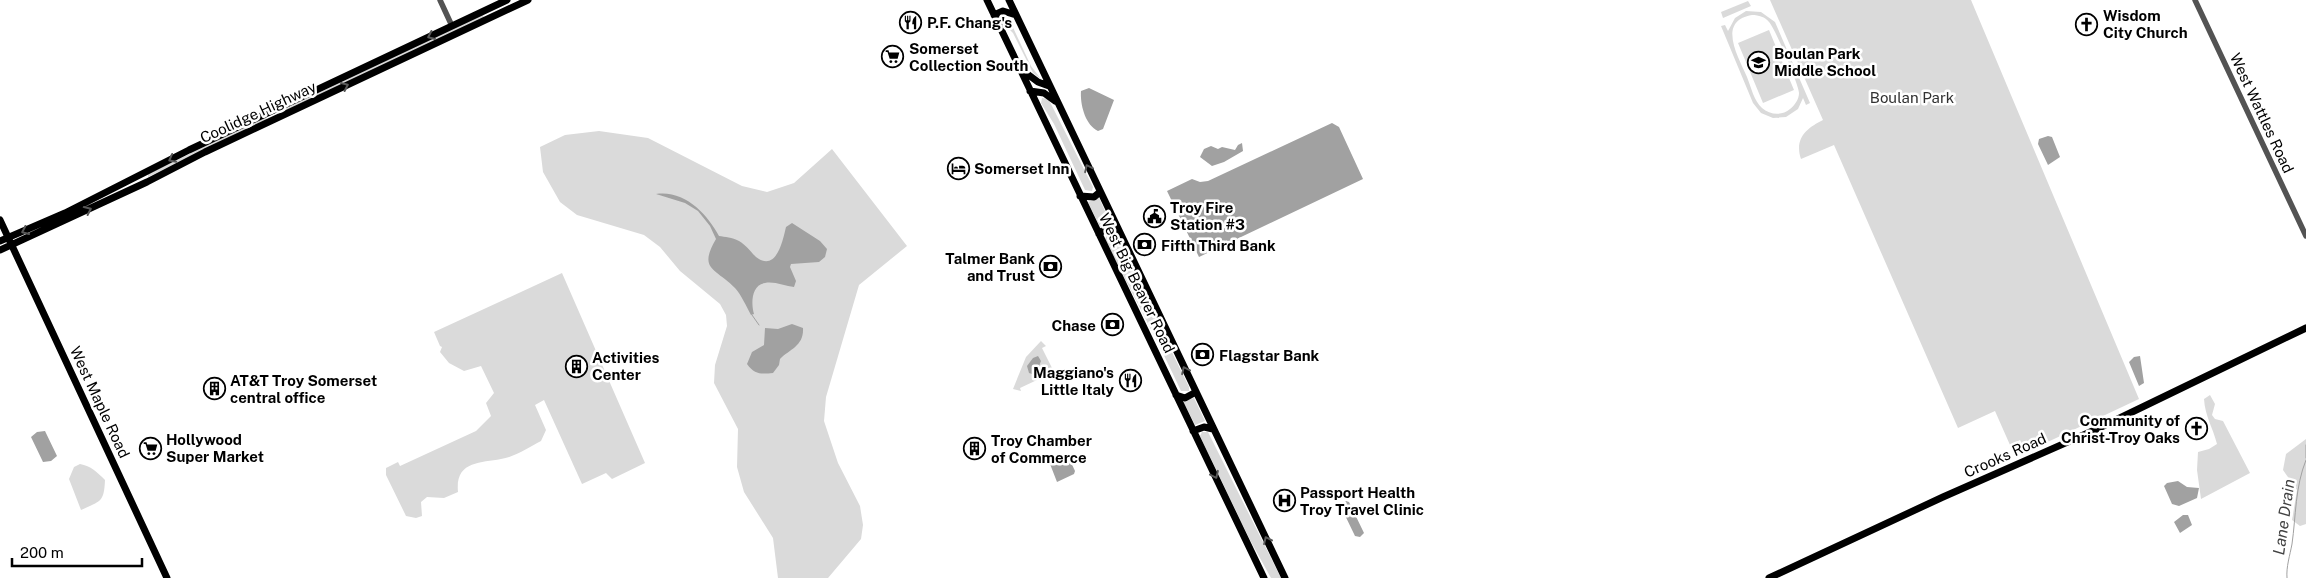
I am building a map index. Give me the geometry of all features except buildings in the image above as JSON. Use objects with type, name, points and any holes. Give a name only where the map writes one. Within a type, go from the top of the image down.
[{"type":"main road","name":"Coolidge Highway","points":[[66,216],[200,144],[507,0]]},
{"type":"main road","name":"Coolidge Highway","points":[[0,250],[10,242],[528,0]]},
{"type":"main road","name":"West Big Beaver Road","points":[[987,0],[1264,578]]},
{"type":"main road","name":"West Big Beaver Road","points":[[1009,0],[1285,578]]},
{"type":"main road","points":[[489,8],[487,12],[490,18]]},
{"type":"main road","points":[[994,15],[1003,11],[1016,15]]},
{"type":"main road","points":[[1020,69],[1038,82],[1050,86]]},
{"type":"main road","points":[[1030,91],[1044,93],[1057,102]]},
{"type":"main road","points":[[1080,196],[1090,198],[1100,192]]},
{"type":"main road","name":"West Maple Road","points":[[0,220],[167,578]]},
{"type":"main road","points":[[1099,234],[1106,228],[1118,230]]},
{"type":"main road","name":"Coolidge Highway","points":[[0,241],[10,242]]},
{"type":"main road","name":"Crooks Road","points":[[1769,578],[1943,497],[2097,429],[2306,328]]},
{"type":"main road","points":[[1176,395],[1185,398],[1196,392]]},
{"type":"main road","points":[[1193,432],[1204,427],[1213,429]]},
{"type":"street","points":[[440,0],[452,26]]},
{"type":"street","name":"West Wattles Road","points":[[2195,0],[2306,236]]},
{"type":"green space","name":"Boulan Park","points":[[1770,0],[1971,0],[2139,399],[2037,447],[2023,446],[2020,440],[2010,445],[1995,411],[1958,428],[1834,145],[1801,159],[1799,145],[1803,135],[1807,130],[1823,120]]},
{"type":"green space","points":[[1748,1],[1751,6],[1723,18],[1721,12]]},
{"type":"green space","points":[[1746,11],[1761,12],[1775,22],[1810,103],[1806,105],[1803,98],[1798,109],[1786,117],[1773,118],[1761,113],[1753,103],[1721,26],[1725,25],[1728,31],[1735,18]],"holes":[[[1752,15],[1766,19],[1772,26],[1798,88],[1799,95],[1794,106],[1783,113],[1769,112],[1759,105],[1736,51],[1732,32],[1735,25],[1741,19]]]},
{"type":"green space","points":[[483,14],[484,18],[280,114],[277,113]]},
{"type":"green space","points":[[1003,17],[1009,19],[1031,66],[1041,79],[1033,73],[1013,33],[1002,22]]},
{"type":"green space","points":[[1769,30],[1794,90],[1763,103],[1738,43]]},
{"type":"green space","points":[[1042,98],[1048,99],[1050,102],[1093,187],[1092,191],[1085,190],[1054,124],[1041,103]]},
{"type":"green space","points":[[266,117],[267,120],[148,177],[148,174]]},
{"type":"green space","points":[[599,131],[648,138],[742,186],[767,192],[794,183],[832,149],[907,246],[859,285],[826,397],[824,421],[838,463],[860,506],[863,525],[861,539],[828,578],[778,578],[773,538],[744,492],[737,467],[738,429],[714,383],[715,365],[727,326],[726,315],[720,304],[680,271],[660,247],[644,235],[577,215],[560,202],[543,172],[540,147],[565,135]]},
{"type":"green space","points":[[1099,198],[1111,224],[1100,227],[1088,202]]},
{"type":"green space","points":[[1108,233],[1114,234],[1189,387],[1189,391],[1181,391],[1105,239]]},
{"type":"green space","points":[[562,273],[645,463],[612,479],[606,473],[582,484],[544,400],[535,405],[546,430],[541,441],[511,456],[471,465],[460,474],[458,492],[444,498],[427,497],[421,502],[422,516],[416,518],[406,516],[386,475],[386,468],[398,462],[400,466],[476,431],[491,416],[486,403],[494,393],[481,366],[464,371],[449,363],[440,352],[442,347],[434,332]]},
{"type":"green space","points":[[1041,341],[1046,346],[1042,348],[1054,372],[1020,388],[1021,391],[1013,389],[1026,357]]},
{"type":"green space","points":[[2210,395],[2215,404],[2212,415],[2215,419],[2223,421],[2250,473],[2201,499],[2197,470],[2198,452],[2209,449],[2217,444],[2207,416],[2204,399]]},
{"type":"green space","points":[[1194,398],[1205,421],[1195,425],[1183,401]]},
{"type":"green space","points":[[1202,432],[1208,432],[1281,578],[1271,578],[1250,540],[1200,436]]},
{"type":"green space","points":[[2306,439],[2306,524],[2300,526],[2292,520],[2297,490],[2283,470],[2286,454]]},
{"type":"green space","points":[[80,464],[91,468],[105,480],[104,493],[100,500],[81,510],[69,479],[74,467]]},
{"type":"shaded area","points":[[1089,88],[1114,100],[1103,129],[1098,131],[1093,128],[1087,119],[1081,102],[1081,91]]},
{"type":"shaded area","points":[[1332,123],[1339,127],[1363,179],[1199,257],[1167,191],[1192,179],[1200,182],[1208,181]]},
{"type":"shaded area","points":[[2048,136],[2052,137],[2060,157],[2048,165],[2038,144],[2039,139]]},
{"type":"shaded area","points":[[1242,143],[1243,151],[1224,162],[1212,166],[1200,157],[1204,149],[1211,146],[1218,149],[1222,147],[1235,150]]},
{"type":"shaded area","points":[[656,194],[676,196],[694,205],[719,236],[739,241],[763,261],[769,261],[774,258],[781,246],[786,227],[792,223],[820,241],[827,249],[825,257],[819,262],[791,264],[790,267],[796,281],[794,287],[772,283],[760,284],[753,296],[754,314],[751,315],[735,288],[711,268],[709,257],[716,239],[710,226],[698,211],[685,203]]},
{"type":"shaded area","points":[[792,324],[803,328],[803,334],[799,343],[780,359],[779,365],[773,373],[762,373],[753,370],[747,364],[752,352],[764,345],[765,328],[778,329]]},
{"type":"shaded area","points":[[1038,356],[1041,361],[1038,369],[1032,374],[1029,373],[1027,366],[1033,358]]},
{"type":"shaded area","points":[[2140,356],[2144,383],[2139,386],[2129,362],[2134,357]]},
{"type":"shaded area","points":[[45,431],[57,456],[51,461],[43,462],[31,437],[37,432]]},
{"type":"shaded area","points":[[1065,456],[1069,458],[1075,471],[1074,474],[1057,482],[1050,464]]},
{"type":"shaded area","points":[[2178,481],[2187,487],[2199,488],[2197,498],[2179,506],[2172,504],[2164,486],[2167,483]]},
{"type":"shaded area","points":[[1346,501],[1349,502],[1364,533],[1360,537],[1355,536],[1341,507]]},
{"type":"shaded area","points":[[2183,515],[2188,515],[2192,525],[2180,533],[2174,522]]},
{"type":"waterway","points":[[752,315],[759,325]]},
{"type":"waterway","name":"Lane Drain","points":[[2306,445],[2306,458]]},
{"type":"waterway","name":"Lane Drain","points":[[2287,578],[2298,491],[2306,460]]},
{"type":"place","name":"P.F. Chang's","points":[[911,22]]},
{"type":"place","name":"Wisdom City Church","points":[[2087,24]]},
{"type":"place","name":"Somerset Collection South","points":[[893,57]]},
{"type":"place","name":"Boulan Park Middle School","points":[[1758,62]]},
{"type":"place","name":"Somerset Inn","points":[[958,168]]},
{"type":"place","name":"Troy Fire Station #3","points":[[1154,216]]},
{"type":"place","name":"Fifth Third Bank","points":[[1145,245]]},
{"type":"place","name":"Talmer Bank and Trust","points":[[1051,267]]},
{"type":"place","name":"Chase","points":[[1112,325]]},
{"type":"place","name":"Flagstar Bank","points":[[1203,355]]},
{"type":"place","name":"Activities Center","points":[[576,366]]},
{"type":"place","name":"Maggiano's Little Italy","points":[[1130,381]]},
{"type":"place","name":"AT&T Troy Somerset central office","points":[[214,389]]},
{"type":"place","name":"Community of Christ-Troy Oaks","points":[[2196,429]]},
{"type":"place","name":"Hollywood Super Market","points":[[150,448]]},
{"type":"place","name":"Troy Chamber of Commerce","points":[[975,449]]},
{"type":"place","name":"Passport Health Troy Travel Clinic","points":[[1284,501]]}]
